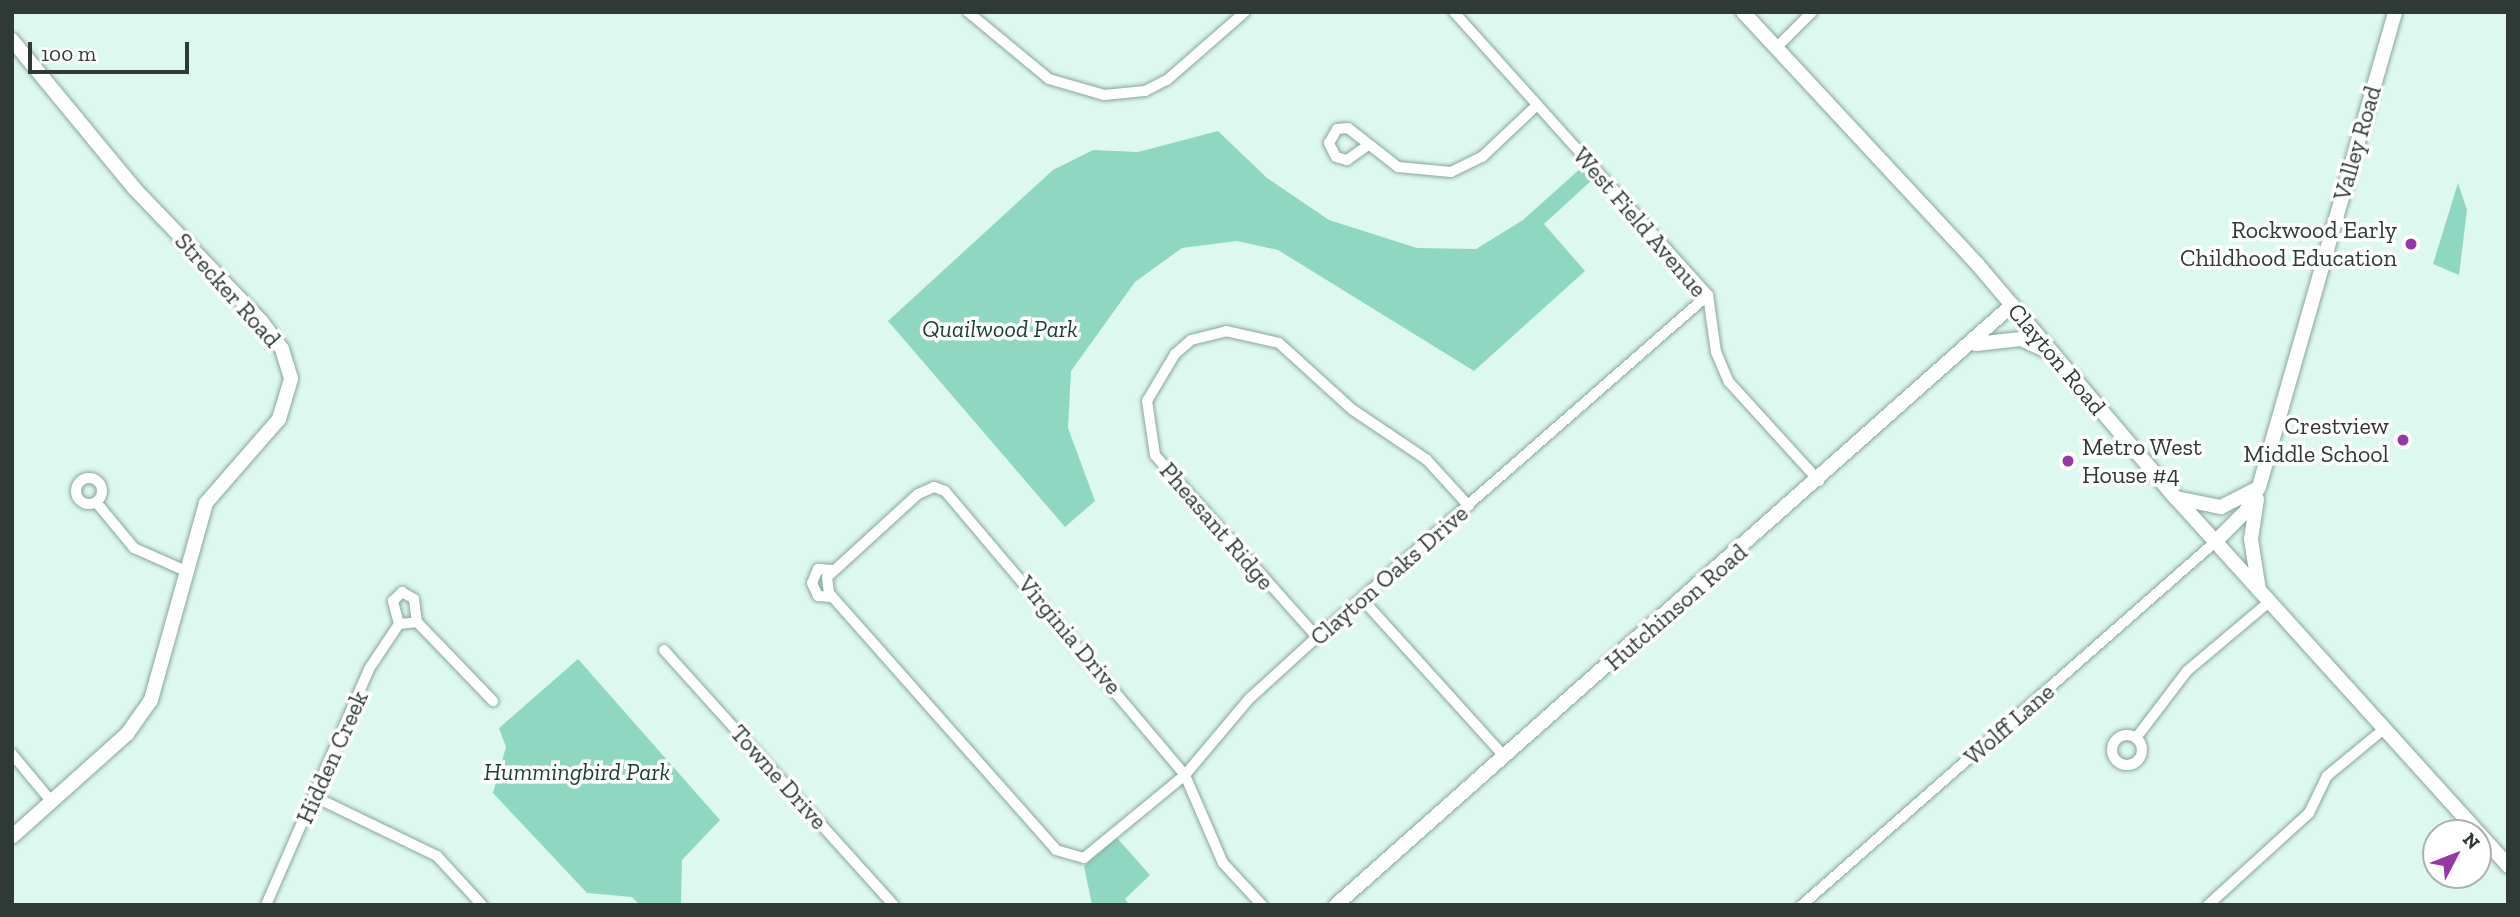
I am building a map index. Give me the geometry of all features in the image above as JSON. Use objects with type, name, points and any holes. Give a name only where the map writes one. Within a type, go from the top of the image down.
[{"type":"street","points":[[968,12],[1049,79],[1104,94],[1144,90],[1167,79],[1245,12]]},
{"type":"street","name":"West Field Avenue","points":[[1454,12],[1708,295],[1716,352],[1728,382],[1819,481]]},
{"type":"street","name":"Clayton Road","points":[[1743,12],[2012,305],[2175,498],[2508,866]]},
{"type":"street","points":[[1777,47],[1812,12]]},
{"type":"street","name":"Valley Road","points":[[2215,542],[2246,511],[2259,487],[2395,12]]},
{"type":"street","name":"Strecker Road","points":[[12,40],[133,187],[261,321],[288,363],[286,408],[213,492],[186,571],[151,700],[127,734],[12,837]]},
{"type":"street","points":[[1368,145],[1347,160],[1332,153],[1333,133],[1353,130],[1398,167],[1451,172],[1482,157],[1537,105]]},
{"type":"street","name":"Clayton Oaks Drive","points":[[1078,859],[1185,775],[1250,699],[1317,637],[1363,600],[1708,295]]},
{"type":"street","name":"Hutchinson Road","points":[[1336,905],[1819,481],[1972,345],[2012,305]]},
{"type":"street","name":"Pheasant Ridge","points":[[1317,637],[1155,455],[1147,401],[1175,354],[1191,340],[1226,331],[1271,338],[1353,410],[1427,460],[1469,506]]},
{"type":"street","points":[[1972,345],[2021,339],[2053,355]]},
{"type":"street","name":"Virginia Drive","points":[[1078,859],[1056,850],[832,597],[818,596],[812,583],[818,569],[833,570],[918,494],[934,487],[945,491],[1185,775],[1223,863],[1262,905]]},
{"type":"street","points":[[2175,498],[2221,508],[2259,487]]},
{"type":"street","points":[[2136,738],[2187,671],[2264,597],[2251,539],[2259,487]]},
{"type":"street","points":[[96,502],[134,548],[186,571]]},
{"type":"street","name":"Wolff Lane","points":[[1802,905],[2215,542]]},
{"type":"street","points":[[832,597],[827,577],[833,570]]},
{"type":"street","points":[[414,621],[399,624],[393,601],[402,592],[414,599],[414,621],[493,701]]},
{"type":"street","points":[[1363,600],[1505,757]]},
{"type":"street","name":"Hidden Creek","points":[[266,905],[369,668],[399,624]]},
{"type":"street","name":"Towne Drive","points":[[664,650],[894,905]]},
{"type":"street","points":[[2208,905],[2309,813],[2327,776],[2384,729]]},
{"type":"street","points":[[12,754],[52,802]]},
{"type":"street","points":[[315,797],[437,856],[482,905]]},
{"type":"green space","name":"Quailwood Park","points":[[1218,131],[1267,178],[1329,220],[1417,248],[1476,249],[1523,220],[1581,168],[1592,180],[1544,224],[1585,271],[1474,371],[1278,250],[1237,241],[1182,248],[1135,282],[1071,371],[1068,428],[1095,501],[1065,527],[888,321],[1053,170],[1093,150],[1138,152]]},
{"type":"green space","points":[[2458,183],[2467,210],[2459,275],[2433,264]]},
{"type":"green space","name":"Hummingbird Park","points":[[578,659],[720,820],[682,860],[681,905],[640,905],[632,897],[587,893],[493,793],[506,747],[499,728]]},
{"type":"green space","points":[[1117,838],[1150,875],[1125,899],[1129,905],[1092,905],[1084,866]]},
{"type":"place","name":"Rockwood Early Childhood Education","points":[[2411,244]]},
{"type":"place","name":"Crestview Middle School","points":[[2403,440]]},
{"type":"place","name":"Metro West House #4","points":[[2068,461]]}]
